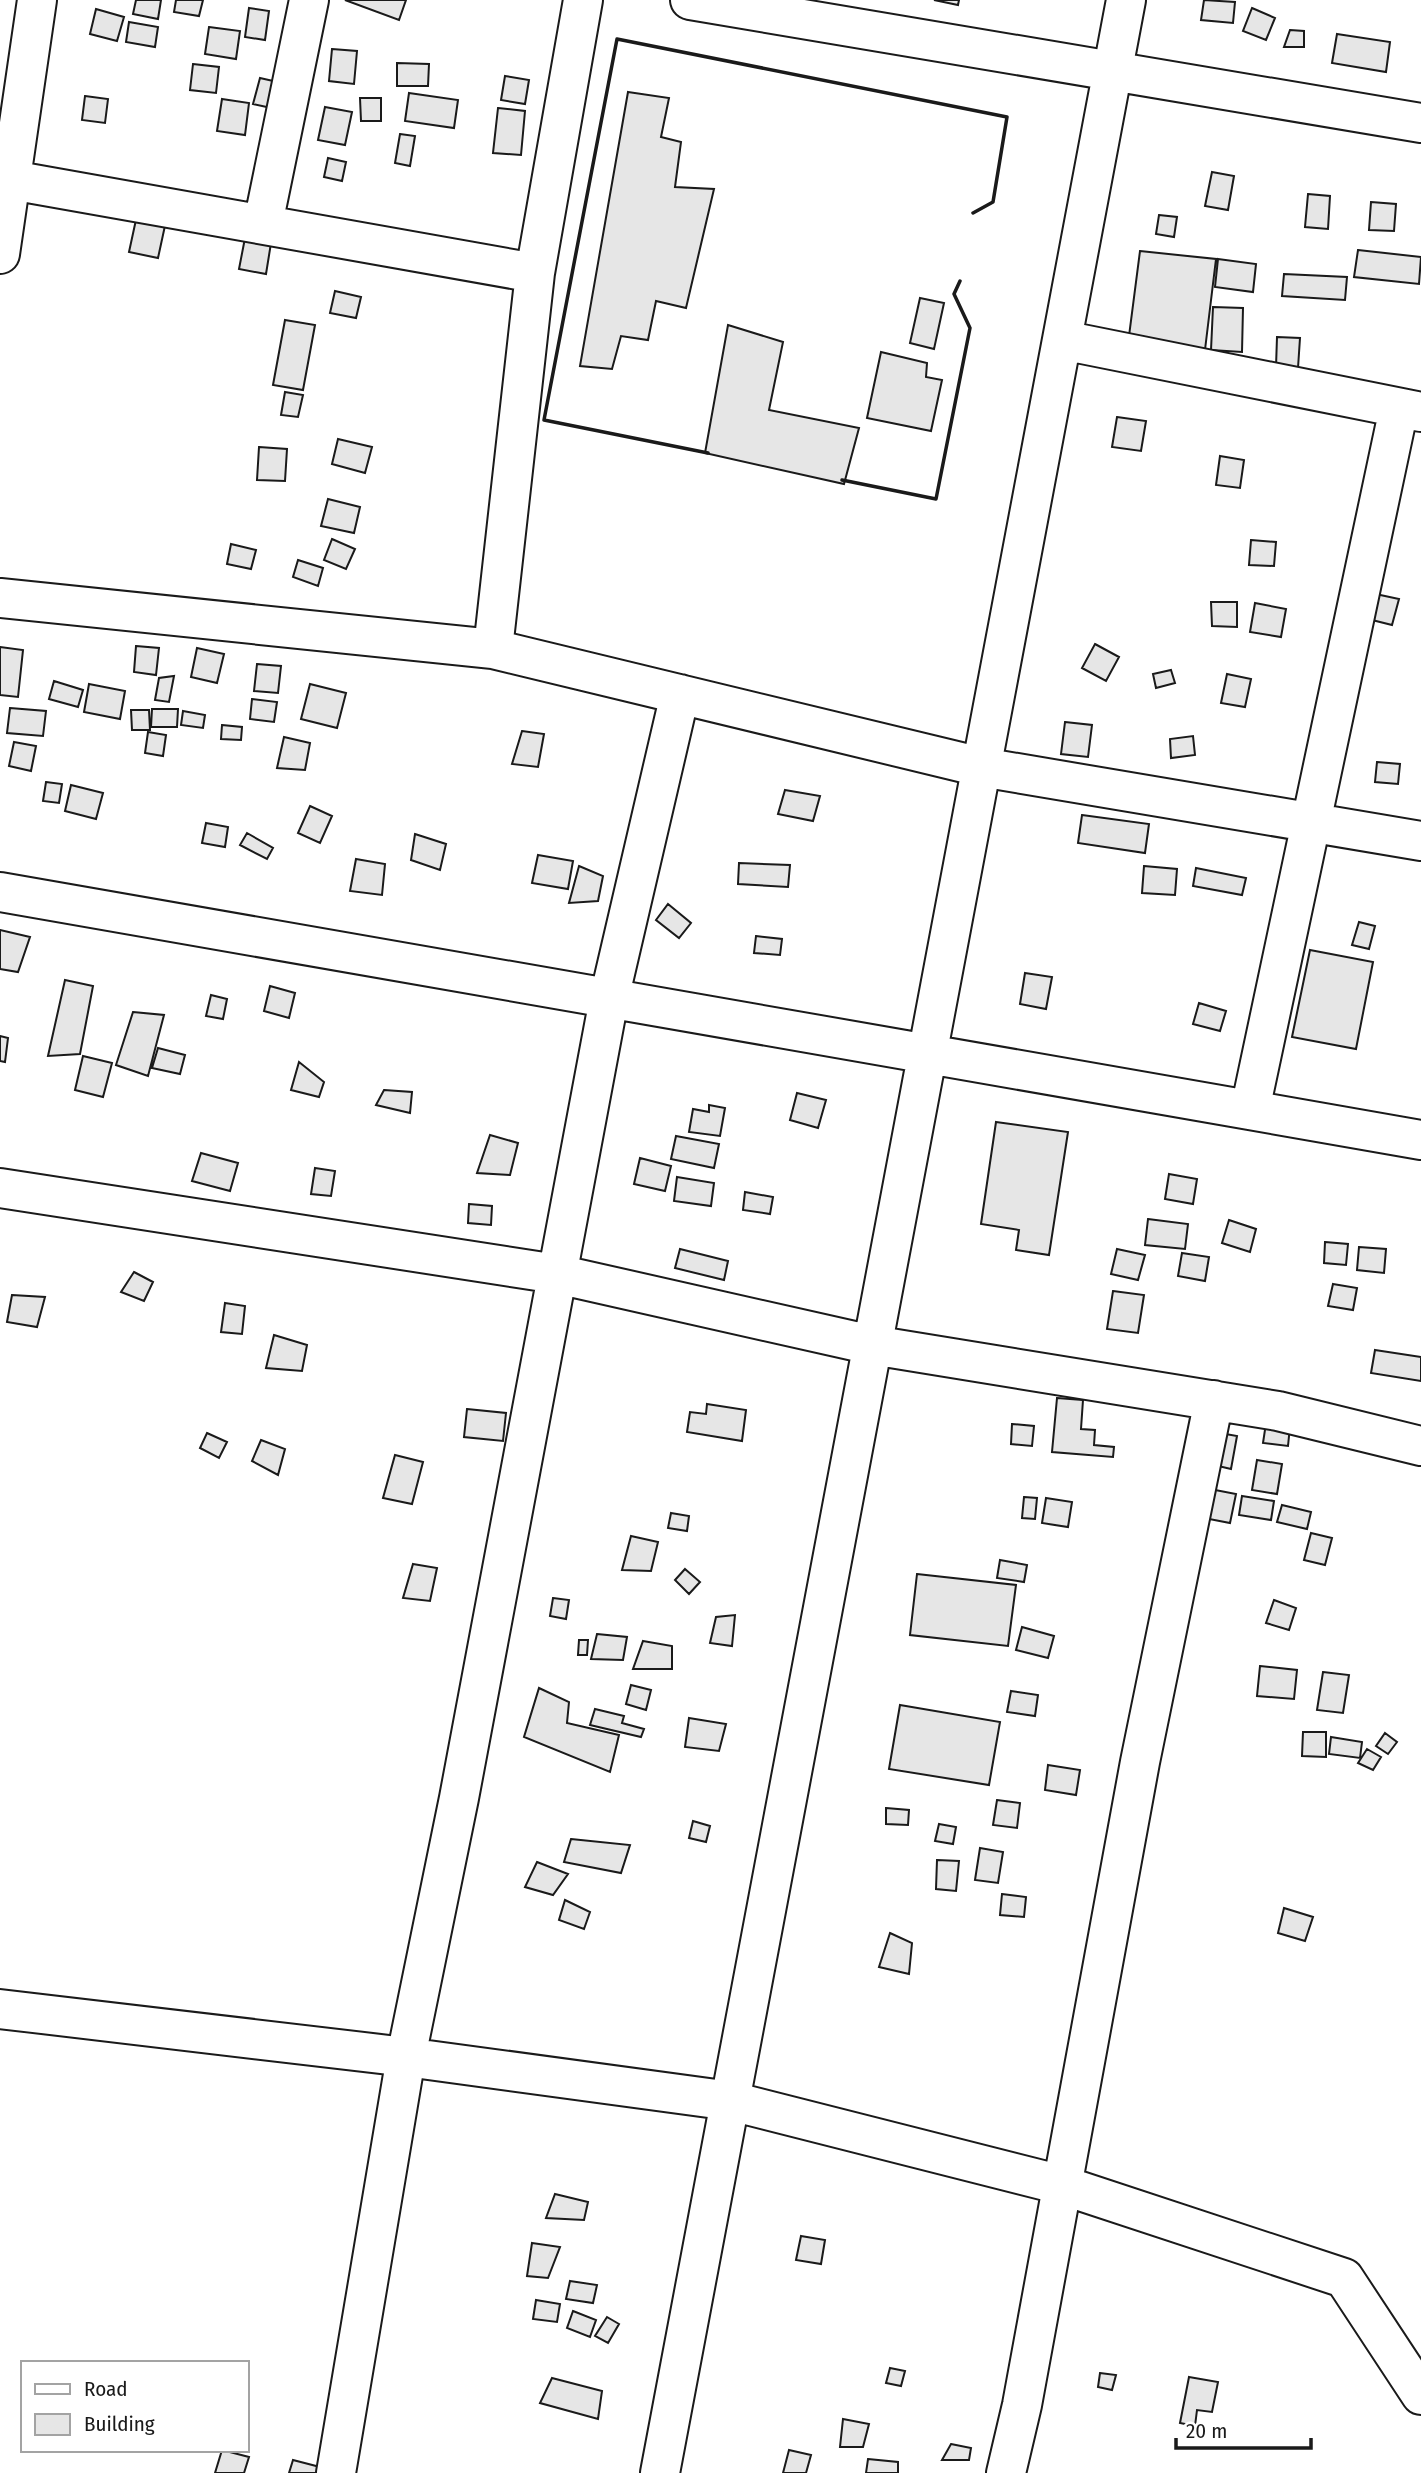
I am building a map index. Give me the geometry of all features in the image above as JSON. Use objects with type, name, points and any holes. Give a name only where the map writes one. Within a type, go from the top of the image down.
[{"type":"street","points":[[0,254],[37,0]]},
{"type":"street","points":[[263,224],[309,0]]},
{"type":"street","points":[[493,649],[535,273],[583,0]]},
{"type":"street","points":[[690,0],[782,8],[1112,71],[1419,113]]},
{"type":"street","points":[[660,2473],[1126,0]]},
{"type":"street","points":[[11,180],[535,273]]},
{"type":"street","points":[[1062,340],[1410,410],[1311,823],[1250,1110]]},
{"type":"street","points":[[0,598],[493,649],[981,767],[1421,841]]},
{"type":"street","points":[[336,2473],[406,2057],[459,1798],[609,999],[680,694]]},
{"type":"street","points":[[0,892],[1421,1140]]},
{"type":"street","points":[[0,1188],[557,1274],[872,1345],[1278,1410],[1421,1446]]},
{"type":"street","points":[[1006,2473],[1023,2405],[1140,1762],[1214,1400]]},
{"type":"street","points":[[0,2009],[406,2057],[730,2101],[1062,2185],[1344,2278],[1421,2395]]},
{"type":"building","points":[[136,0],[161,0],[158,19],[133,14]]},
{"type":"building","points":[[176,0],[203,0],[199,16],[174,12]]},
{"type":"building","points":[[345,0],[406,0],[399,20]]},
{"type":"building","points":[[934,0],[959,0],[958,5]]},
{"type":"building","points":[[1204,0],[1235,2],[1233,23],[1201,20]]},
{"type":"building","points":[[249,8],[269,11],[265,40],[245,37]]},
{"type":"building","points":[[1252,8],[1275,18],[1266,40],[1243,31]]},
{"type":"building","points":[[96,9],[124,17],[117,41],[90,34]]},
{"type":"building","points":[[129,22],[158,27],[155,47],[126,42]]},
{"type":"building","points":[[209,27],[240,31],[236,59],[205,54]]},
{"type":"building","points":[[1290,30],[1304,31],[1304,47],[1284,47]]},
{"type":"building","points":[[1337,34],[1390,42],[1386,72],[1332,63]]},
{"type":"building","points":[[332,49],[357,51],[354,84],[329,81]]},
{"type":"building","points":[[397,63],[429,64],[428,86],[397,86]]},
{"type":"building","points":[[193,64],[219,67],[216,93],[190,90]]},
{"type":"building","points":[[505,76],[529,80],[525,104],[501,100]]},
{"type":"building","points":[[260,78],[282,83],[276,109],[253,104]]},
{"type":"building","points":[[628,92],[669,98],[661,137],[681,142],[675,187],[714,189],[686,308],[656,301],[648,340],[621,336],[612,369],[580,366]]},
{"type":"building","points":[[409,93],[458,100],[454,128],[405,121]]},
{"type":"building","points":[[85,96],[108,99],[105,123],[82,120]]},
{"type":"building","points":[[360,98],[381,98],[381,121],[361,121]]},
{"type":"building","points":[[222,99],[249,103],[245,135],[217,131]]},
{"type":"building","points":[[325,107],[352,112],[345,145],[318,140]]},
{"type":"building","points":[[498,108],[525,111],[521,155],[493,153]]},
{"type":"building","points":[[400,134],[415,136],[410,166],[395,163]]},
{"type":"building","points":[[328,158],[346,162],[342,181],[324,177]]},
{"type":"building","points":[[1212,172],[1234,176],[1228,210],[1205,206]]},
{"type":"building","points":[[1308,194],[1330,196],[1328,229],[1305,227]]},
{"type":"building","points":[[1371,202],[1396,204],[1394,231],[1369,230]]},
{"type":"building","points":[[137,215],[166,221],[158,258],[129,252]]},
{"type":"building","points":[[1159,215],[1177,217],[1174,237],[1156,234]]},
{"type":"building","points":[[245,238],[271,243],[266,274],[239,269]]},
{"type":"building","points":[[1358,250],[1421,257],[1419,284],[1354,277]]},
{"type":"building","points":[[1140,251],[1216,259],[1204,358],[1129,336]]},
{"type":"building","points":[[1218,259],[1256,264],[1253,292],[1215,287]]},
{"type":"building","points":[[1284,274],[1347,277],[1345,300],[1282,296]]},
{"type":"building","points":[[335,291],[361,297],[356,318],[330,313]]},
{"type":"building","points":[[920,298],[944,303],[934,349],[910,343]]},
{"type":"building","points":[[1213,307],[1243,308],[1242,352],[1211,350]]},
{"type":"building","points":[[285,320],[315,325],[303,390],[273,385]]},
{"type":"building","points":[[728,325],[783,342],[769,410],[859,428],[844,484],[705,453]]},
{"type":"building","points":[[1277,337],[1300,338],[1298,368],[1276,367]]},
{"type":"building","points":[[881,352],[927,363],[926,377],[942,380],[931,431],[867,418]]},
{"type":"building","points":[[285,392],[303,395],[298,417],[281,415]]},
{"type":"building","points":[[1117,417],[1146,421],[1141,451],[1112,447]]},
{"type":"building","points":[[338,439],[372,447],[365,473],[332,464]]},
{"type":"building","points":[[259,447],[287,449],[285,481],[257,480]]},
{"type":"building","points":[[1220,456],[1244,460],[1240,488],[1216,485]]},
{"type":"building","points":[[328,499],[360,507],[354,533],[321,526]]},
{"type":"building","points":[[332,539],[355,549],[346,569],[324,560]]},
{"type":"building","points":[[1251,540],[1276,542],[1274,566],[1249,565]]},
{"type":"building","points":[[231,544],[256,550],[251,569],[227,564]]},
{"type":"building","points":[[298,560],[323,568],[318,586],[293,577]]},
{"type":"building","points":[[1371,593],[1399,599],[1392,625],[1364,618]]},
{"type":"building","points":[[1211,602],[1237,602],[1237,627],[1212,626]]},
{"type":"building","points":[[1255,603],[1286,609],[1281,637],[1250,632]]},
{"type":"building","points":[[1095,644],[1119,657],[1106,681],[1082,668]]},
{"type":"building","points":[[136,646],[159,648],[156,675],[134,672]]},
{"type":"building","points":[[0,647],[23,650],[18,697],[0,695]]},
{"type":"building","points":[[197,648],[224,654],[217,683],[191,677]]},
{"type":"building","points":[[257,664],[281,666],[278,693],[254,691]]},
{"type":"building","points":[[1171,670],[1175,683],[1156,688],[1153,674]]},
{"type":"building","points":[[1227,674],[1251,679],[1245,707],[1221,703]]},
{"type":"building","points":[[174,676],[169,702],[155,700],[159,678]]},
{"type":"building","points":[[54,681],[83,690],[78,707],[49,699]]},
{"type":"building","points":[[89,684],[125,691],[120,719],[84,712]]},
{"type":"building","points":[[310,684],[346,693],[337,728],[301,719]]},
{"type":"building","points":[[252,699],[277,702],[274,722],[250,719]]},
{"type":"building","points":[[10,708],[46,711],[43,736],[7,733]]},
{"type":"building","points":[[152,709],[178,709],[177,727],[151,727]]},
{"type":"building","points":[[131,710],[149,710],[150,730],[132,730]]},
{"type":"building","points":[[183,711],[205,715],[203,728],[181,725]]},
{"type":"building","points":[[1065,722],[1092,725],[1088,757],[1061,754]]},
{"type":"building","points":[[222,725],[242,727],[241,740],[221,739]]},
{"type":"building","points":[[522,731],[544,734],[538,767],[512,764]]},
{"type":"building","points":[[148,732],[166,735],[163,756],[145,753]]},
{"type":"building","points":[[1193,736],[1195,755],[1171,758],[1170,739]]},
{"type":"building","points":[[284,737],[310,743],[305,770],[277,768]]},
{"type":"building","points":[[14,742],[36,746],[31,771],[9,766]]},
{"type":"building","points":[[1377,762],[1400,764],[1398,784],[1375,782]]},
{"type":"building","points":[[46,782],[62,784],[59,803],[43,801]]},
{"type":"building","points":[[71,785],[103,793],[96,819],[65,811]]},
{"type":"building","points":[[785,790],[820,796],[813,821],[778,814]]},
{"type":"building","points":[[310,806],[332,816],[320,843],[298,833]]},
{"type":"building","points":[[1082,815],[1149,824],[1145,853],[1078,843]]},
{"type":"building","points":[[206,823],[228,827],[225,847],[202,843]]},
{"type":"building","points":[[247,833],[273,848],[267,859],[240,845]]},
{"type":"building","points":[[415,834],[446,844],[440,870],[411,860]]},
{"type":"building","points":[[538,855],[573,861],[568,889],[532,883]]},
{"type":"building","points":[[356,859],[385,864],[382,895],[350,891]]},
{"type":"building","points":[[739,863],[790,865],[788,887],[738,884]]},
{"type":"building","points":[[579,866],[603,876],[598,901],[569,903]]},
{"type":"building","points":[[1144,866],[1177,869],[1175,895],[1142,893]]},
{"type":"building","points":[[1196,868],[1246,878],[1242,895],[1193,886]]},
{"type":"building","points":[[668,904],[691,923],[679,938],[656,920]]},
{"type":"building","points":[[1359,922],[1375,926],[1369,949],[1352,945]]},
{"type":"building","points":[[0,930],[30,937],[18,972],[0,969]]},
{"type":"building","points":[[756,936],[782,939],[780,955],[754,953]]},
{"type":"building","points":[[1310,950],[1373,962],[1356,1049],[1292,1037]]},
{"type":"building","points":[[1025,973],[1052,977],[1046,1009],[1020,1004]]},
{"type":"building","points":[[65,980],[93,986],[80,1054],[48,1056]]},
{"type":"building","points":[[270,986],[295,993],[289,1018],[264,1011]]},
{"type":"building","points":[[211,995],[227,999],[223,1019],[206,1016]]},
{"type":"building","points":[[1199,1003],[1226,1011],[1220,1031],[1193,1024]]},
{"type":"building","points":[[133,1012],[164,1015],[148,1076],[116,1065]]},
{"type":"building","points":[[0,1036],[8,1038],[5,1062],[0,1061]]},
{"type":"building","points":[[158,1048],[185,1055],[180,1074],[152,1068]]},
{"type":"building","points":[[83,1056],[112,1063],[103,1097],[75,1090]]},
{"type":"building","points":[[299,1062],[324,1082],[319,1097],[291,1090]]},
{"type":"building","points":[[384,1090],[412,1092],[410,1113],[376,1105]]},
{"type":"building","points":[[797,1093],[826,1100],[818,1128],[790,1120]]},
{"type":"building","points":[[709,1105],[725,1108],[720,1136],[689,1132],[693,1109],[709,1112]]},
{"type":"building","points":[[996,1122],[1068,1132],[1049,1255],[1016,1250],[1019,1230],[981,1224]]},
{"type":"building","points":[[490,1135],[518,1143],[510,1175],[477,1173]]},
{"type":"building","points":[[676,1136],[719,1144],[714,1168],[671,1159]]},
{"type":"building","points":[[201,1153],[238,1163],[230,1191],[192,1181]]},
{"type":"building","points":[[640,1158],[671,1166],[665,1191],[634,1184]]},
{"type":"building","points":[[315,1168],[335,1171],[331,1196],[311,1194]]},
{"type":"building","points":[[1169,1174],[1197,1179],[1193,1204],[1165,1199]]},
{"type":"building","points":[[677,1177],[714,1183],[711,1206],[674,1201]]},
{"type":"building","points":[[745,1192],[773,1197],[770,1214],[743,1210]]},
{"type":"building","points":[[469,1204],[492,1206],[491,1225],[468,1223]]},
{"type":"building","points":[[1148,1219],[1188,1224],[1185,1249],[1145,1245]]},
{"type":"building","points":[[1229,1220],[1256,1229],[1250,1252],[1222,1243]]},
{"type":"building","points":[[1325,1242],[1348,1244],[1346,1265],[1324,1263]]},
{"type":"building","points":[[1359,1247],[1386,1249],[1384,1273],[1357,1270]]},
{"type":"building","points":[[680,1249],[728,1261],[724,1280],[675,1268]]},
{"type":"building","points":[[1117,1249],[1145,1255],[1138,1280],[1111,1274]]},
{"type":"building","points":[[1182,1253],[1209,1257],[1205,1281],[1178,1276]]},
{"type":"building","points":[[134,1272],[153,1282],[144,1301],[121,1292]]},
{"type":"building","points":[[1333,1284],[1357,1288],[1353,1310],[1328,1306]]},
{"type":"building","points":[[1113,1291],[1144,1295],[1138,1333],[1107,1329]]},
{"type":"building","points":[[12,1295],[45,1297],[37,1327],[7,1322]]},
{"type":"building","points":[[225,1303],[245,1306],[242,1334],[221,1332]]},
{"type":"building","points":[[274,1335],[307,1345],[302,1371],[266,1368]]},
{"type":"building","points":[[1375,1350],[1421,1357],[1421,1381],[1371,1373]]},
{"type":"building","points":[[1057,1398],[1083,1400],[1081,1429],[1095,1430],[1094,1445],[1114,1447],[1113,1457],[1052,1452]]},
{"type":"building","points":[[707,1404],[746,1410],[742,1441],[687,1432],[690,1412],[706,1414]]},
{"type":"building","points":[[467,1409],[506,1413],[503,1441],[464,1437]]},
{"type":"building","points":[[1266,1423],[1290,1426],[1288,1446],[1263,1443]]},
{"type":"building","points":[[1012,1424],[1034,1426],[1032,1446],[1011,1444]]},
{"type":"building","points":[[207,1433],[227,1442],[219,1458],[200,1448]]},
{"type":"building","points":[[1220,1433],[1237,1436],[1231,1469],[1214,1465]]},
{"type":"building","points":[[261,1440],[285,1449],[278,1475],[252,1461]]},
{"type":"building","points":[[395,1455],[423,1462],[412,1504],[383,1498]]},
{"type":"building","points":[[1257,1460],[1282,1464],[1277,1494],[1252,1490]]},
{"type":"building","points":[[1210,1489],[1236,1494],[1230,1523],[1204,1518]]},
{"type":"building","points":[[1242,1496],[1274,1501],[1271,1520],[1239,1515]]},
{"type":"building","points":[[1024,1497],[1037,1498],[1035,1519],[1022,1518]]},
{"type":"building","points":[[1046,1498],[1072,1502],[1068,1527],[1042,1523]]},
{"type":"building","points":[[1282,1505],[1311,1512],[1307,1529],[1277,1522]]},
{"type":"building","points":[[671,1513],[689,1516],[687,1531],[668,1528]]},
{"type":"building","points":[[1311,1533],[1332,1538],[1325,1565],[1304,1560]]},
{"type":"building","points":[[631,1536],[658,1542],[651,1571],[622,1570]]},
{"type":"building","points":[[1000,1560],[1027,1565],[1024,1582],[997,1578]]},
{"type":"building","points":[[413,1564],[437,1568],[430,1601],[403,1598]]},
{"type":"building","points":[[685,1569],[700,1582],[689,1594],[675,1580]]},
{"type":"building","points":[[917,1574],[1016,1585],[1008,1646],[910,1635]]},
{"type":"building","points":[[553,1598],[569,1600],[566,1619],[550,1616]]},
{"type":"building","points":[[1274,1600],[1296,1608],[1289,1630],[1266,1623]]},
{"type":"building","points":[[735,1615],[732,1646],[710,1643],[716,1617]]},
{"type":"building","points":[[1022,1627],[1054,1636],[1048,1658],[1016,1650]]},
{"type":"building","points":[[597,1634],[627,1637],[623,1660],[591,1659]]},
{"type":"building","points":[[579,1640],[588,1640],[587,1655],[578,1655]]},
{"type":"building","points":[[643,1641],[672,1646],[672,1669],[633,1669]]},
{"type":"building","points":[[1260,1666],[1297,1670],[1294,1699],[1257,1696]]},
{"type":"building","points":[[1323,1672],[1349,1675],[1343,1713],[1317,1710]]},
{"type":"building","points":[[631,1685],[651,1690],[646,1710],[626,1704]]},
{"type":"building","points":[[539,1688],[569,1702],[567,1723],[619,1735],[610,1772],[524,1737]]},
{"type":"building","points":[[1011,1691],[1038,1695],[1035,1716],[1007,1712]]},
{"type":"building","points":[[900,1705],[1000,1722],[989,1785],[889,1769]]},
{"type":"building","points":[[595,1709],[624,1716],[622,1723],[644,1729],[641,1737],[590,1725]]},
{"type":"building","points":[[689,1718],[726,1724],[719,1751],[685,1747]]},
{"type":"building","points":[[1303,1732],[1326,1732],[1326,1757],[1302,1756]]},
{"type":"building","points":[[1385,1733],[1397,1742],[1388,1754],[1376,1746]]},
{"type":"building","points":[[1331,1737],[1362,1742],[1360,1758],[1329,1754]]},
{"type":"building","points":[[1367,1749],[1381,1757],[1373,1770],[1358,1763]]},
{"type":"building","points":[[1048,1765],[1080,1770],[1076,1795],[1045,1790]]},
{"type":"building","points":[[997,1800],[1020,1803],[1017,1828],[993,1825]]},
{"type":"building","points":[[886,1808],[909,1810],[908,1825],[886,1824]]},
{"type":"building","points":[[693,1821],[710,1826],[706,1842],[689,1838]]},
{"type":"building","points":[[939,1824],[956,1827],[953,1844],[935,1841]]},
{"type":"building","points":[[571,1839],[630,1845],[621,1873],[564,1862]]},
{"type":"building","points":[[980,1848],[1003,1852],[998,1883],[975,1880]]},
{"type":"building","points":[[937,1860],[959,1861],[956,1891],[936,1889]]},
{"type":"building","points":[[537,1862],[568,1874],[553,1895],[525,1887]]},
{"type":"building","points":[[1002,1894],[1026,1897],[1024,1917],[1000,1915]]},
{"type":"building","points":[[565,1900],[590,1912],[584,1929],[559,1920]]},
{"type":"building","points":[[1284,1908],[1313,1917],[1305,1941],[1278,1933]]},
{"type":"building","points":[[890,1933],[912,1943],[909,1974],[879,1967]]},
{"type":"building","points":[[555,2194],[588,2202],[584,2220],[546,2218]]},
{"type":"building","points":[[801,2236],[825,2240],[821,2264],[796,2260]]},
{"type":"building","points":[[532,2243],[560,2247],[548,2278],[527,2276]]},
{"type":"building","points":[[570,2281],[597,2285],[593,2303],[566,2299]]},
{"type":"building","points":[[536,2300],[560,2304],[557,2322],[533,2319]]},
{"type":"building","points":[[573,2311],[596,2320],[590,2337],[567,2328]]},
{"type":"building","points":[[607,2317],[619,2324],[608,2343],[595,2336]]},
{"type":"building","points":[[890,2368],[905,2371],[901,2386],[886,2383]]},
{"type":"building","points":[[1100,2373],[1116,2375],[1112,2390],[1098,2387]]},
{"type":"building","points":[[1189,2377],[1218,2382],[1212,2412],[1197,2410],[1195,2426],[1180,2423]]},
{"type":"building","points":[[552,2378],[602,2391],[598,2419],[540,2403]]},
{"type":"building","points":[[843,2419],[869,2424],[863,2447],[840,2447]]},
{"type":"building","points":[[951,2444],[971,2448],[969,2460],[942,2460]]},
{"type":"building","points":[[789,2450],[811,2455],[806,2473],[783,2473]]},
{"type":"building","points":[[221,2452],[249,2457],[244,2473],[215,2473]]},
{"type":"building","points":[[868,2459],[898,2462],[898,2473],[866,2473]]},
{"type":"building","points":[[293,2460],[320,2467],[318,2473],[289,2473]]},
{"type":"wall","points":[[708,453],[544,420],[617,39],[1007,117],[993,202],[973,213]]},
{"type":"wall","points":[[842,480],[936,499],[970,328],[954,294],[960,281]]}]
